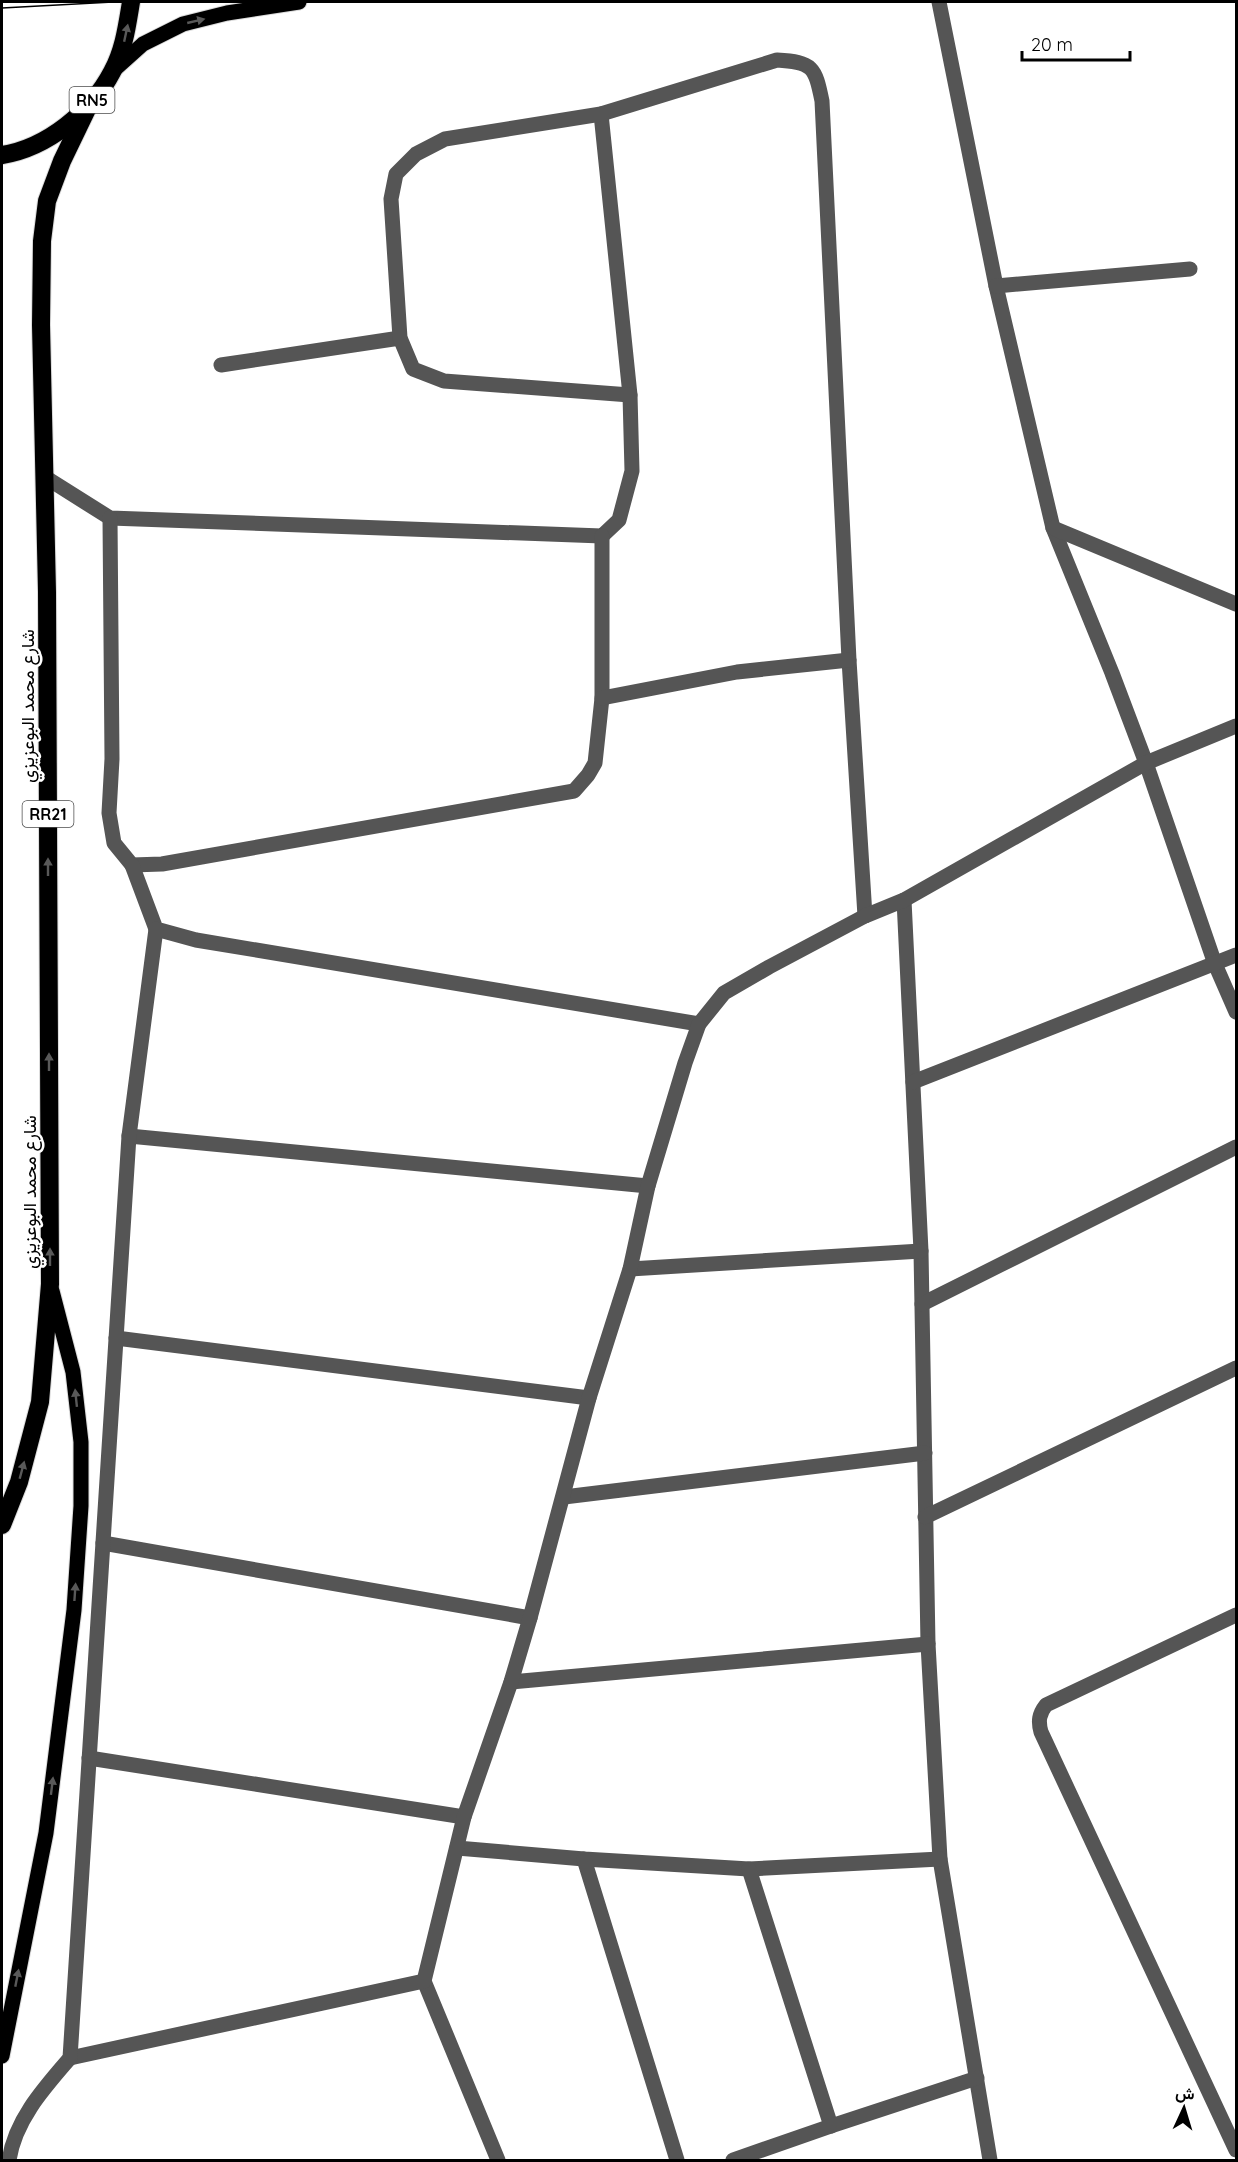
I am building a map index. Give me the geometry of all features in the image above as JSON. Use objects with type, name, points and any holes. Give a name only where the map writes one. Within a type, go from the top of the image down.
[{"type":"highway","name":"RN5","points":[[2,155],[14,153],[55,134],[89,105],[112,72],[126,37],[131,2]]},
{"type":"highway","name":"شارع محمد البوعزيزي","points":[[2,1525],[19,1482],[40,1402],[50,1284],[42,241],[47,201],[62,161],[89,105]]},
{"type":"main road","name":"RN5","points":[[112,72],[143,44],[183,24],[227,13],[299,2]]},
{"type":"main road","points":[[2,2056],[46,1833],[74,1610],[81,1506],[81,1442],[73,1372],[50,1284]]},
{"type":"street","points":[[939,2],[996,286],[1053,528],[1112,673],[1146,763],[1215,964],[1236,1012]]},
{"type":"street","points":[[630,394],[444,381],[413,369],[400,338],[391,198],[396,174],[416,154],[445,139],[601,114],[777,60],[801,62],[816,75],[822,102],[849,660],[865,916]]},
{"type":"street","points":[[132,865],[162,864],[574,791],[588,775],[595,763],[602,698],[602,537],[619,520],[632,471],[630,394],[601,114]]},
{"type":"street","points":[[996,286],[1190,269]]},
{"type":"street","points":[[220,365],[400,338]]},
{"type":"street","points":[[45,477],[110,518],[602,537]]},
{"type":"street","points":[[9,2160],[11,2147],[35,2099],[70,2058],[129,1136],[156,929],[132,865],[114,843],[109,813],[112,759],[110,518]]},
{"type":"street","points":[[1053,528],[1236,604]]},
{"type":"street","points":[[602,698],[737,672],[849,660]]},
{"type":"street","points":[[498,2160],[424,1981],[464,1817],[511,1682],[530,1618],[589,1398],[630,1269],[648,1186],[699,1024],[724,993],[769,967],[865,916],[904,900],[1146,763],[1236,726]]},
{"type":"street","points":[[904,900],[921,1251],[928,1644],[940,1858],[990,2160]]},
{"type":"street","points":[[156,929],[196,940],[699,1024]]},
{"type":"street","points":[[913,1082],[1236,955]]},
{"type":"street","points":[[129,1136],[648,1186]]},
{"type":"street","points":[[922,1304],[1236,1147]]},
{"type":"street","points":[[630,1269],[921,1251]]},
{"type":"street","points":[[116,1338],[589,1398]]},
{"type":"street","points":[[925,1517],[1236,1368]]},
{"type":"street","points":[[564,1497],[925,1453]]},
{"type":"street","points":[[103,1543],[530,1618]]},
{"type":"street","points":[[1236,1615],[1046,1705],[1041,1712],[1039,1722],[1041,1732],[1236,2150]]},
{"type":"street","points":[[511,1682],[928,1644]]},
{"type":"street","points":[[89,1758],[464,1817]]},
{"type":"street","points":[[457,1848],[584,1859],[750,1869],[940,1858]]},
{"type":"street","points":[[584,1859],[677,2160]]},
{"type":"street","points":[[750,1869],[831,2126]]},
{"type":"street","points":[[70,2058],[424,1981]]},
{"type":"street","points":[[733,2160],[977,2078]]},
{"type":"tram line","points":[[2,8],[113,2]]}]
